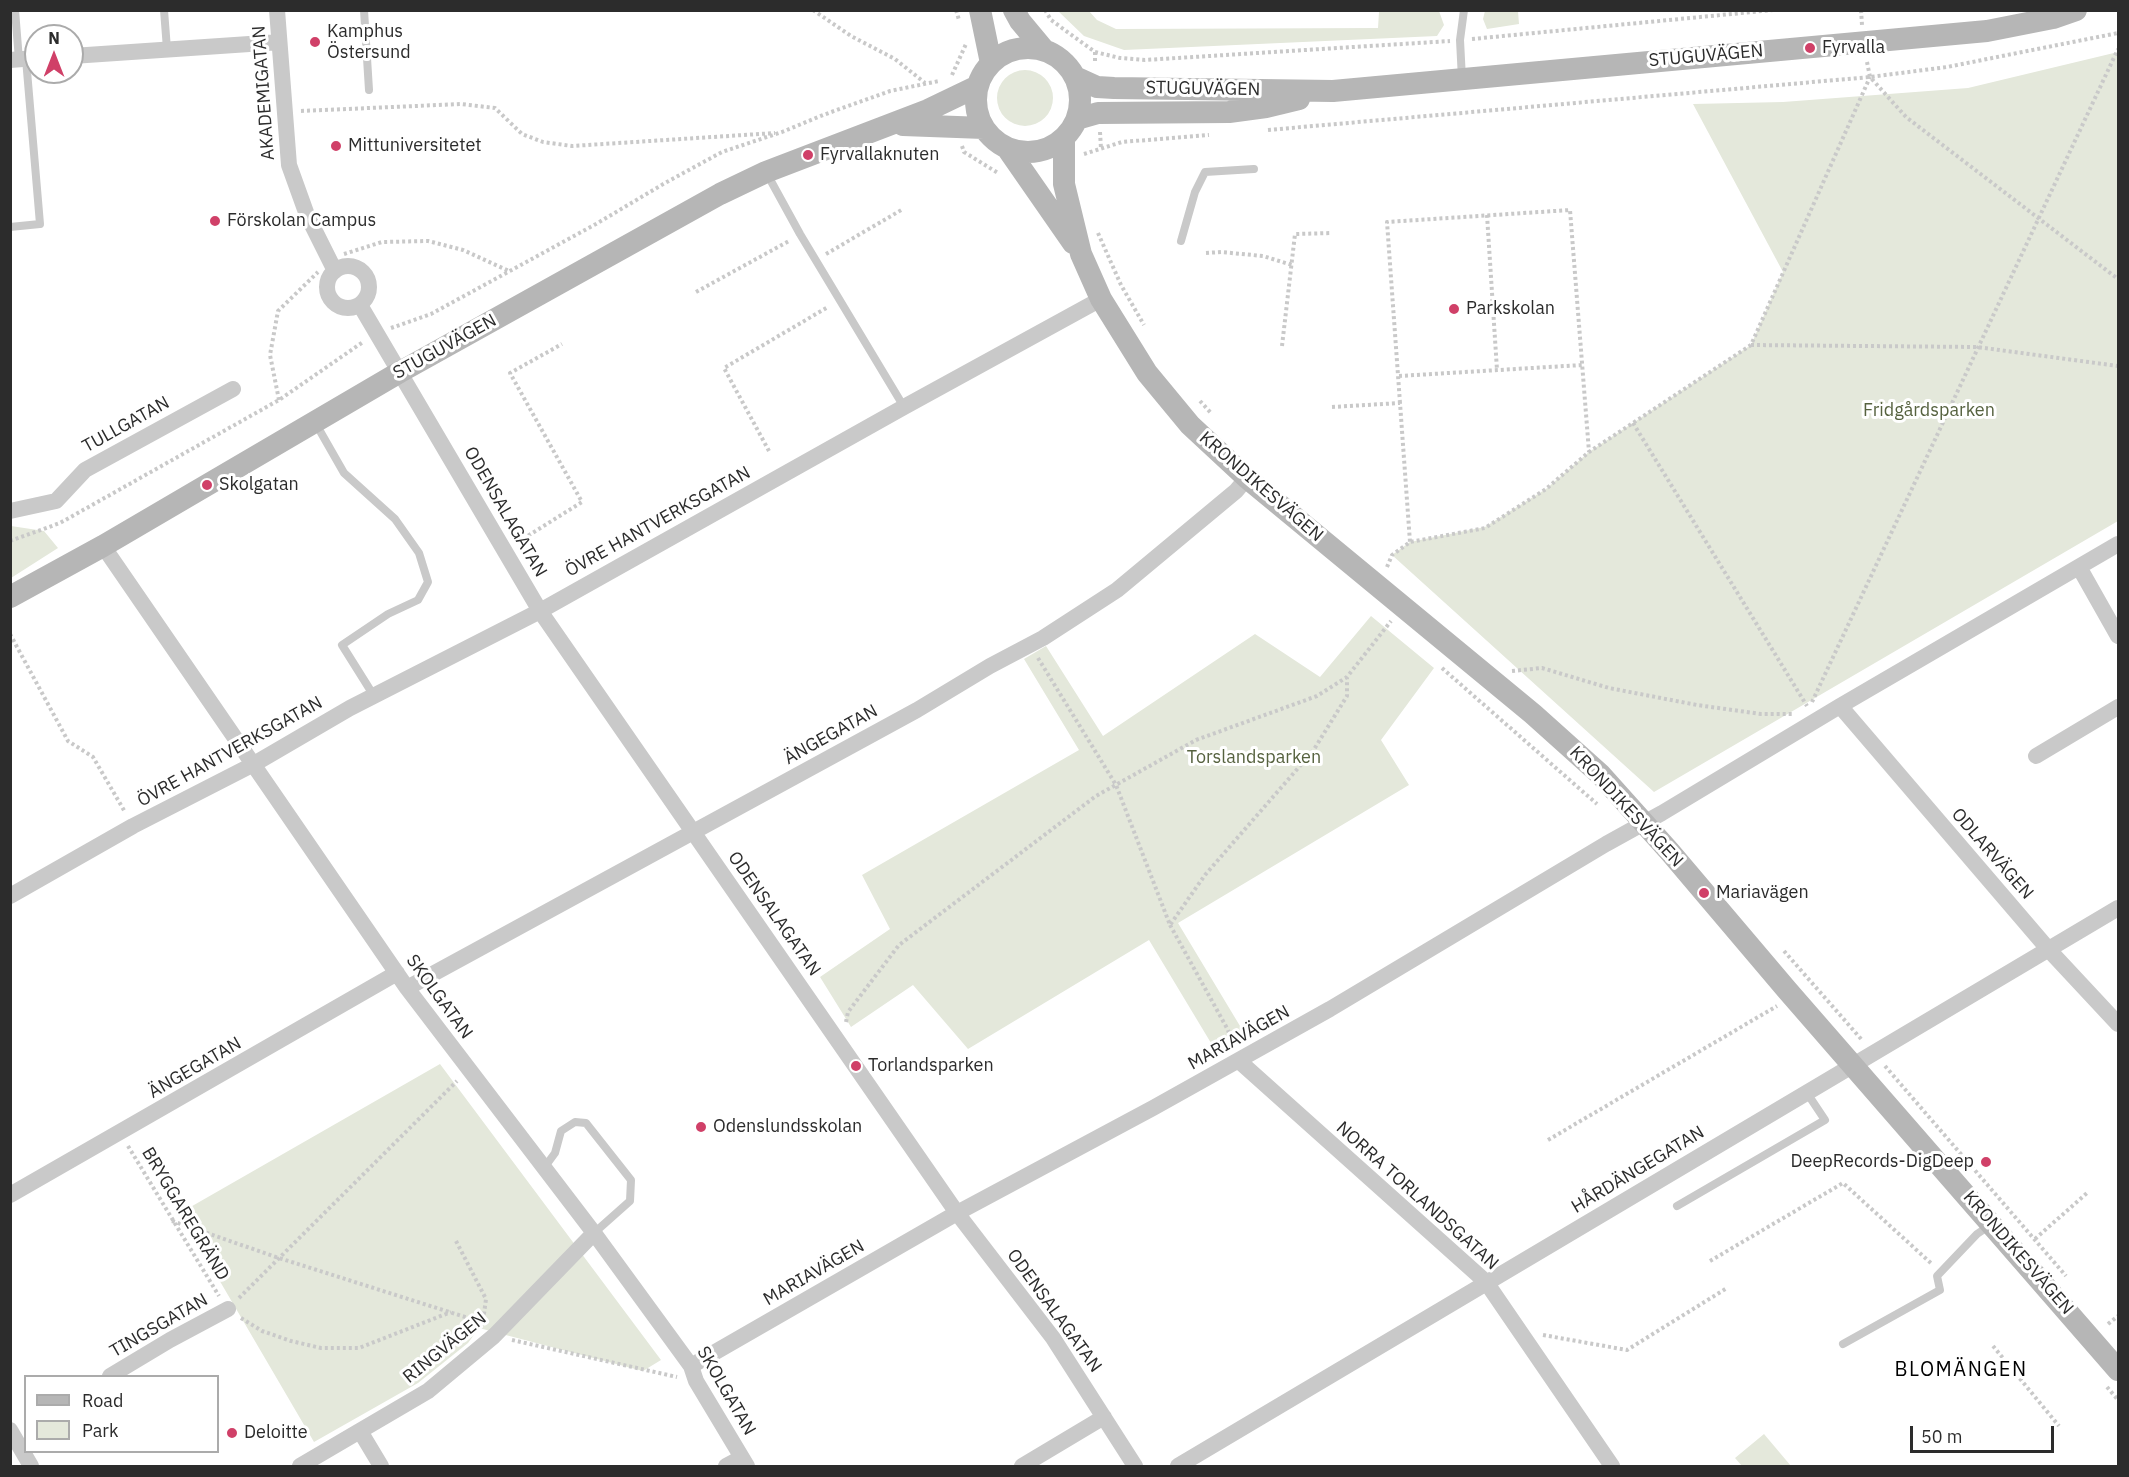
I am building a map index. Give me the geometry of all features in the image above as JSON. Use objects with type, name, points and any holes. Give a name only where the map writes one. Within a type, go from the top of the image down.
[{"type":"main road","points":[[980,10],[991,63]]},
{"type":"main road","points":[[1014,10],[1020,21],[1045,51]]},
{"type":"main road","name":"STUGUVÄGEN","points":[[1075,77],[1097,87],[1114,88],[1333,91],[1987,31],[2054,18],[2076,10]]},
{"type":"main road","points":[[1026,48],[1045,51],[1063,61],[1075,77],[1081,97],[1077,119],[1064,138],[1046,149],[1026,152],[1007,148],[984,128],[976,107],[978,86],[991,63],[1007,52],[1026,48]]},
{"type":"main road","name":"STUGUVÄGEN","points":[[10,597],[400,372],[720,194],[766,172],[893,125],[978,86]]},
{"type":"main road","name":"STUGUVÄGEN","points":[[1077,119],[1098,113],[1229,112],[1266,107],[1333,91]]},
{"type":"main road","name":"STUGUVÄGEN","points":[[893,125],[984,128]]},
{"type":"main road","name":"KRONDIKESVÄGEN","points":[[1064,138],[1064,184],[1081,254]]},
{"type":"main road","name":"KRONDIKESVÄGEN","points":[[1007,148],[1081,254],[1101,298],[1147,373],[1190,425],[1391,615],[1533,714],[1601,775],[1634,828],[1670,852],[1781,1000],[1853,1065],[1992,1224],[2112,1378]]},
{"type":"street","name":"AKADEMIGATAN","points":[[277,10],[289,165],[307,215],[332,266]]},
{"type":"street","points":[[84,55],[279,42]]},
{"type":"street","points":[[332,266],[354,267],[365,274],[369,287],[368,294],[360,305],[346,308],[333,303],[327,290],[332,266]]},
{"type":"street","name":"ÖVRE HANTVERKSGATAN","points":[[10,896],[133,826],[254,764],[374,696],[540,611],[1101,298]]},
{"type":"street","name":"ODENSALAGATAN","points":[[360,305],[540,611],[957,1213],[1035,1313],[1136,1467]]},
{"type":"street","name":"TULLGATAN","points":[[10,511],[56,501],[85,470],[232,389]]},
{"type":"street","name":"ÄNGEGATAN","points":[[407,988],[922,708],[990,666],[1030,645],[1117,590],[1236,491],[1248,478]]},
{"type":"street","name":"MARIAVÄGEN","points":[[694,1374],[957,1213],[1239,1061],[2118,544]]},
{"type":"street","name":"SKOLGATAN","points":[[102,546],[407,988],[594,1233],[694,1374],[744,1462]]},
{"type":"street","points":[[2079,567],[2118,636]]},
{"type":"street","name":"ODLARVÄGEN","points":[[1840,706],[2049,950],[2118,1023]]},
{"type":"street","points":[[2036,756],[2118,707]]},
{"type":"street","name":"HÅRDÄNGEGATAN","points":[[1178,1467],[2118,908]]},
{"type":"street","name":"ÄNGEGATAN","points":[[10,1195],[397,973]]},
{"type":"street","name":"NORRA TORLANDSGATAN","points":[[1239,1061],[1486,1282],[1604,1464]]},
{"type":"street","name":"RINGVÄGEN","points":[[300,1467],[428,1391],[494,1336],[594,1233]]},
{"type":"street","name":"TINGSGATAN","points":[[113,1375],[170,1340],[228,1309]]},
{"type":"street","points":[[1022,1467],[1104,1417]]},
{"type":"street","points":[[360,1431],[381,1467]]},
{"type":"street","points":[[15,1432],[24,1452]]},
{"type":"street","points":[[25,1453],[31,1467]]},
{"type":"street","points":[[726,1467],[744,1462]]},
{"type":"lane","points":[[10,227],[40,224],[23,59],[15,10]]},
{"type":"lane","points":[[164,10],[167,49]]},
{"type":"lane","points":[[364,10],[369,90]]},
{"type":"lane","points":[[1462,79],[1460,40],[1464,10]]},
{"type":"lane","points":[[1181,241],[1195,192],[1205,172],[1254,169]]},
{"type":"lane","points":[[766,172],[815,261],[904,407]]},
{"type":"lane","points":[[314,421],[344,473],[395,519],[419,553],[428,582],[418,600],[388,614],[342,645],[374,696]]},
{"type":"lane","points":[[1677,1206],[1825,1120],[1807,1093]]},
{"type":"lane","points":[[544,1168],[555,1153],[561,1131],[575,1122],[586,1123],[631,1180],[630,1201],[594,1233]]},
{"type":"lane","points":[[1843,1344],[1940,1290],[1937,1276],[1977,1234],[1992,1224]]},
{"type":"path","points":[[813,10],[851,36],[895,59],[926,83]]},
{"type":"path","points":[[956,10],[960,21]]},
{"type":"path","points":[[1095,52],[1119,58],[1145,60],[1460,40],[1773,10]]},
{"type":"path","points":[[950,79],[966,43]]},
{"type":"path","points":[[1633,423],[1808,708],[2118,49]]},
{"type":"path","points":[[1387,567],[1392,555],[1410,542],[1485,528],[1546,489],[1588,452],[1751,345],[1870,76],[1906,117],[2118,279]]},
{"type":"path","points":[[284,113],[461,104],[495,108],[522,134],[543,142],[572,146],[782,132]]},
{"type":"path","points":[[1081,164],[1083,154]]},
{"type":"path","points":[[815,261],[903,209]]},
{"type":"path","points":[[1410,542],[1387,222],[1570,210],[1588,452]]},
{"type":"path","points":[[1487,215],[1497,370]]},
{"type":"path","points":[[1098,231],[1121,285],[1148,332]]},
{"type":"path","points":[[1282,346],[1295,234],[1332,233]]},
{"type":"path","points":[[696,292],[800,234]]},
{"type":"path","points":[[279,400],[270,355],[278,311],[332,266],[381,242],[428,241],[463,250],[509,272]]},
{"type":"path","points":[[1206,253],[1263,256],[1292,264]]},
{"type":"path","points":[[769,451],[724,368],[839,300]]},
{"type":"path","points":[[505,550],[582,502],[510,373],[562,344]]},
{"type":"path","points":[[1751,345],[1977,347],[2118,366]]},
{"type":"path","points":[[1398,376],[1582,365]]},
{"type":"path","points":[[1194,395],[1216,420]]},
{"type":"path","points":[[1332,407],[1400,403]]},
{"type":"path","points":[[1378,560],[1394,573]]},
{"type":"path","points":[[843,1047],[848,1012],[899,945],[1096,796],[1197,740],[1317,696],[1347,677],[1391,615]]},
{"type":"path","points":[[10,634],[68,741],[93,757],[133,826]]},
{"type":"path","points":[[1030,645],[1116,785],[1170,925],[1228,1030],[1239,1061]]},
{"type":"path","points":[[1435,662],[1604,810],[1634,828]]},
{"type":"path","points":[[1519,678],[1511,671],[1542,668],[1609,688],[1697,705],[1761,714],[1800,714]]},
{"type":"path","points":[[1170,925],[1213,866],[1313,751],[1347,696],[1347,677]]},
{"type":"path","points":[[1548,1140],[1781,1000]]},
{"type":"path","points":[[1874,1053],[2072,1282]]},
{"type":"path","points":[[452,1312],[359,1348],[321,1348],[262,1331],[228,1309],[468,1070]]},
{"type":"path","name":"BRYGGAREGRÄND","points":[[120,1133],[228,1309]]},
{"type":"path","points":[[1710,1261],[1844,1183],[1941,1272]]},
{"type":"path","points":[[2035,1239],[2087,1193]]},
{"type":"path","points":[[172,1221],[279,1258],[483,1321],[494,1336],[694,1374]]},
{"type":"path","points":[[456,1241],[486,1299],[483,1321]]},
{"type":"path","points":[[1519,1331],[1627,1350],[1726,1288]]},
{"type":"path","points":[[2101,1316],[2113,1330]]},
{"type":"path","points":[[2108,1324],[2118,1316]]},
{"type":"path","points":[[1994,1346],[2059,1425]]},
{"type":"path","points":[[2112,1378],[2118,1400]]},
{"type":"green space","points":[[1058,11],[1089,11],[1097,20],[1116,29],[1378,28],[1379,12],[1439,11],[1444,25],[1437,36],[1124,50],[1084,36]]},
{"type":"green space","points":[[1485,11],[1518,11],[1519,24],[1487,29],[1483,19]]},
{"type":"green space","name":"Fridgårdsparken","points":[[2118,52],[2118,521],[1654,792],[1392,555],[1410,542],[1485,527],[1546,489],[1589,452],[1751,345],[1783,272],[1693,104],[1783,102],[1968,88]]},
{"type":"green space","points":[[1020,70],[1030,70],[1045,78],[1051,87],[1053,98],[1051,109],[1045,118],[1030,126],[1020,126],[1009,121],[1002,114],[997,103],[997,93],[1002,82],[1009,75]]},
{"type":"green space","points":[[11,526],[44,531],[58,548],[11,578]]},
{"type":"green space","name":"Torslandsparken","points":[[1371,616],[1434,668],[1381,740],[1409,785],[1178,923],[1243,1031],[1214,1048],[1149,940],[968,1049],[913,985],[851,1027],[820,977],[890,929],[862,875],[1079,750],[1024,659],[1046,646],[1103,736],[1255,634],[1320,677]]},
{"type":"green space","points":[[440,1064],[661,1360],[643,1371],[479,1328],[468,1343],[418,1383],[314,1442],[180,1213]]},
{"type":"green space","points":[[1764,1434],[1791,1466],[1742,1466],[1735,1458]]},
{"type":"place","name":"Kamphus Östersund","points":[[315,42]]},
{"type":"place","name":"Fyrvalla","points":[[1810,48]]},
{"type":"place","name":"Mittuniversitetet","points":[[336,146]]},
{"type":"place","name":"Fyrvallaknuten","points":[[808,155]]},
{"type":"place","name":"Förskolan Campus","points":[[215,221]]},
{"type":"place","name":"Parkskolan","points":[[1454,309]]},
{"type":"place","name":"Skolgatan","points":[[207,485]]},
{"type":"place","name":"Mariavägen","points":[[1704,893]]},
{"type":"place","name":"Torlandsparken","points":[[856,1066]]},
{"type":"place","name":"Odenslundsskolan","points":[[701,1127]]},
{"type":"place","name":"DeepRecords-DigDeep","points":[[1986,1162]]},
{"type":"place","name":"Deloitte","points":[[232,1433]]},
{"type":"district","name":"BLOMÄNGEN","points":[[1961,1370]]}]
